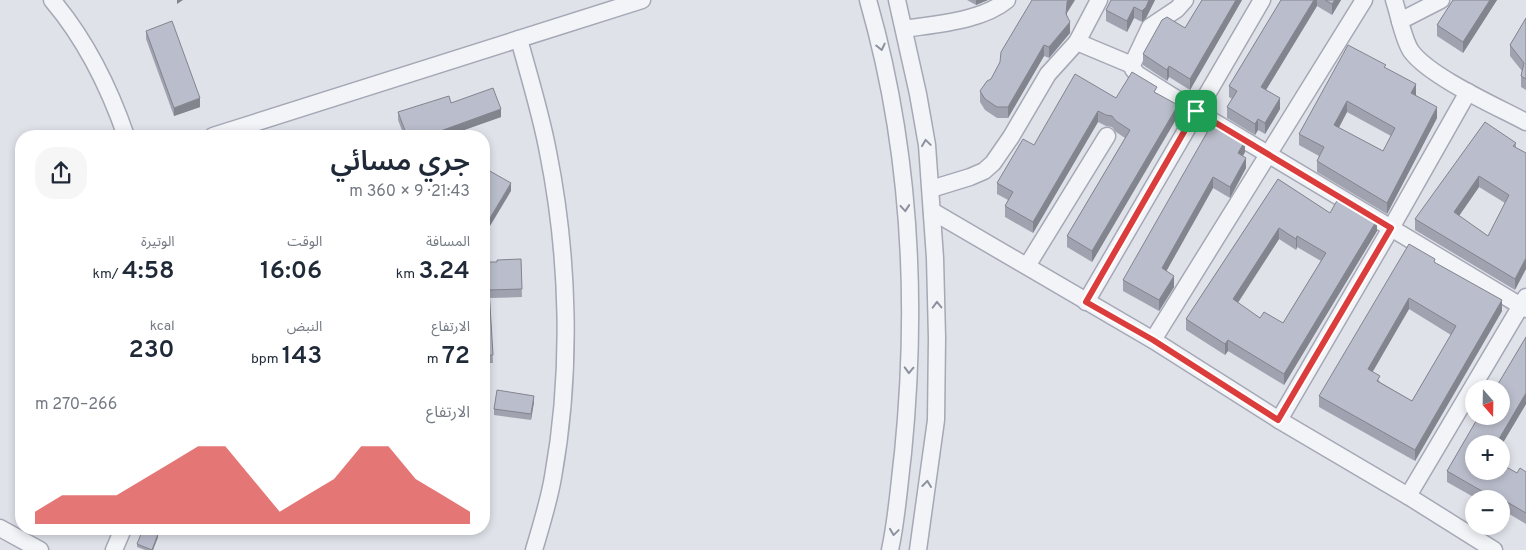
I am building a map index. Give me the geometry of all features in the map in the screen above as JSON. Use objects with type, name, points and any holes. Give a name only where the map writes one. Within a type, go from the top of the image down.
[{"type":"street","points":[[52,0],[94,60],[114,103],[124,130]]},
{"type":"street","points":[[232,130],[642,0]]},
{"type":"street","points":[[868,0],[880,42],[899,143],[909,256],[910,355],[908,406],[899,496],[890,550]]},
{"type":"street","points":[[897,0],[927,145],[936,258],[936,420],[918,550]]},
{"type":"street","points":[[904,29],[981,14],[996,8],[1007,0]]},
{"type":"street","points":[[931,189],[970,177],[984,171],[993,163],[1011,137],[1048,74],[1077,42],[1099,0]]},
{"type":"street","points":[[1132,65],[1150,27],[1177,9],[1185,0]]},
{"type":"street","points":[[1086,302],[1262,0]]},
{"type":"street","points":[[1153,340],[1364,0]]},
{"type":"street","points":[[1394,0],[1407,43],[1416,57],[1468,92],[1526,122]]},
{"type":"street","points":[[1400,21],[1441,0]]},
{"type":"street","points":[[519,39],[549,153],[559,218],[564,283],[565,370],[562,423],[553,479],[534,550]]},
{"type":"street","points":[[1077,42],[1132,65],[1137,74],[1196,111],[1391,228],[1524,304],[1408,496]]},
{"type":"street","points":[[1278,420],[1391,228],[1468,92]]},
{"type":"street","points":[[1027,266],[1107,136]]},
{"type":"street","points":[[932,211],[1153,340],[1278,420],[1408,496],[1494,550]]},
{"type":"street","points":[[0,528],[40,550]]},
{"type":"street","points":[[114,550],[121,535]]},
{"type":"building","points":[[1032,0],[1068,0],[1066,14],[1070,22],[1049,47],[1044,45],[1008,107],[997,107],[985,99],[980,91],[987,81],[991,79],[1000,62],[1001,52]]},
{"type":"building","points":[[1111,0],[1149,0],[1142,11],[1134,7],[1127,21],[1106,10]]},
{"type":"building","points":[[1202,0],[1236,0],[1190,79],[1169,66],[1167,70],[1143,54],[1162,20],[1167,17],[1185,28]]},
{"type":"building","points":[[1281,0],[1314,0],[1261,87],[1280,98],[1265,123],[1258,119],[1255,124],[1227,107],[1237,91],[1229,86]]},
{"type":"building","points":[[1325,0],[1335,0],[1332,4]]},
{"type":"building","points":[[1453,0],[1490,0],[1463,42],[1437,25]]},
{"type":"building","points":[[1526,18],[1526,79],[1521,76],[1524,63],[1510,45]]},
{"type":"building","points":[[172,21],[200,98],[174,108],[146,31]]},
{"type":"building","points":[[1348,45],[1386,65],[1384,67],[1416,84],[1411,93],[1437,107],[1387,203],[1317,161],[1324,147],[1299,134]],"holes":[[[1347,101],[1395,128],[1383,151],[1334,125]]]},
{"type":"building","points":[[1132,72],[1157,87],[1154,92],[1178,105],[1092,251],[1067,236],[1130,130],[1112,116],[1098,111],[1033,222],[1005,206],[1013,192],[997,183],[1023,139],[1034,145],[1075,74],[1116,98]]},
{"type":"building","points":[[493,88],[501,109],[443,130],[405,130],[398,112],[449,96],[451,103]]},
{"type":"building","points":[[1213,122],[1245,141],[1238,153],[1246,158],[1230,187],[1213,177],[1162,268],[1174,276],[1159,300],[1123,280]]},
{"type":"building","points":[[1485,122],[1516,143],[1513,146],[1526,153],[1526,258],[1515,279],[1415,219]],"holes":[[[1479,176],[1509,195],[1488,236],[1454,212]]]},
{"type":"building","points":[[490,171],[511,183],[490,218]]},
{"type":"building","points":[[1278,179],[1330,213],[1339,197],[1377,220],[1284,374],[1228,340],[1225,344],[1186,319]],"holes":[[[1279,228],[1296,239],[1297,236],[1326,253],[1283,323],[1264,312],[1260,318],[1233,299]]]},
{"type":"building","points":[[1409,244],[1435,259],[1434,262],[1502,300],[1415,450],[1319,396]],"holes":[[[1409,298],[1456,326],[1412,401],[1377,381],[1380,376],[1368,369]]]},
{"type":"building","points":[[521,259],[522,289],[490,290],[490,262],[497,262],[497,260]]},
{"type":"building","points":[[490,306],[493,355],[490,355]]},
{"type":"building","points":[[1526,337],[1526,393],[1510,420],[1510,380],[1500,380]]},
{"type":"building","points":[[497,390],[534,396],[531,414],[494,409]]},
{"type":"building","points":[[1474,425],[1507,425],[1501,435],[1468,435]]},
{"type":"building","points":[[1465,440],[1465,480],[1510,480],[1510,469],[1517,473],[1520,468],[1526,472],[1526,513],[1510,504],[1510,490],[1480,490],[1447,471]]},
{"type":"building","points":[[141,535],[158,535],[152,550],[137,544]]},
{"type":"route","points":[[1196,111],[1391,228],[1278,420],[1153,340],[1086,302],[1196,111]]}]
